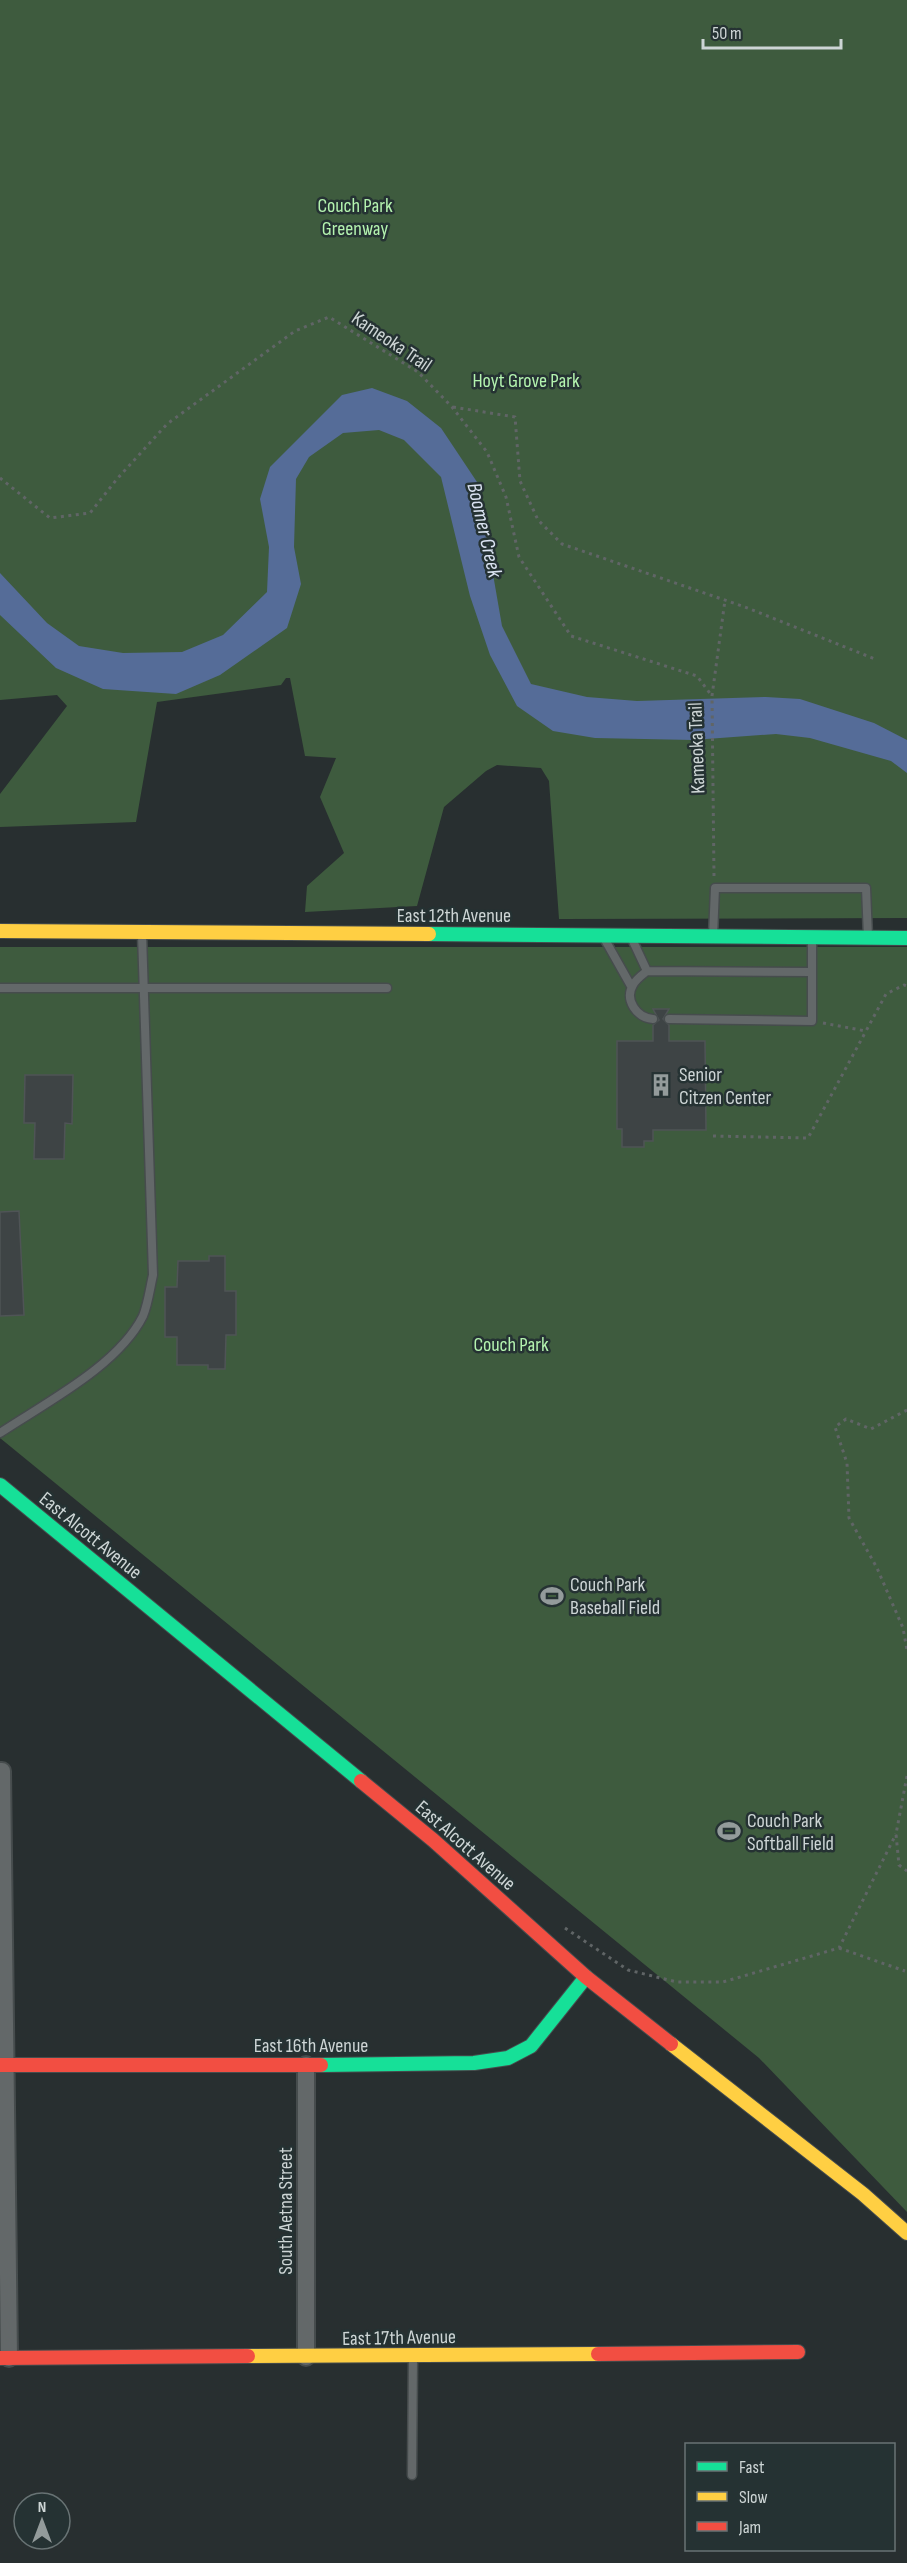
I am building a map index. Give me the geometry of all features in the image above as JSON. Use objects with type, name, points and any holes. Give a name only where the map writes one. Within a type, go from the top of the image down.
[{"type":"street","name":"East 12th Avenue","points":[[0,931],[907,938]]},
{"type":"street","name":"East Alcott Avenue","points":[[0,1485],[433,1840],[586,1977],[863,2193],[907,2233]]},
{"type":"street","points":[[1,1771],[4,2358]]},
{"type":"street","name":"East 16th Avenue","points":[[3,2065],[306,2066],[474,2063],[508,2058],[531,2046],[586,1977]]},
{"type":"street","name":"South Aetna Street","points":[[306,2066],[306,2357]]},
{"type":"street","name":"East 17th Avenue","points":[[4,2358],[798,2352]]},
{"type":"lane","points":[[713,936],[715,888],[866,888],[868,938]]},
{"type":"lane","points":[[0,1433],[83,1378],[119,1349],[143,1315],[153,1275],[142,932]]},
{"type":"lane","points":[[602,935],[631,987],[630,998],[635,1010],[642,1017],[653,1019]]},
{"type":"lane","points":[[630,936],[647,971]]},
{"type":"lane","points":[[669,1019],[812,1021],[812,937]]},
{"type":"lane","points":[[631,987],[647,971],[812,972]]},
{"type":"lane","points":[[0,988],[387,988]]},
{"type":"lane","points":[[412,2475],[413,2356]]},
{"type":"path","name":"Kameoka Trail","points":[[0,478],[50,518],[90,513],[117,478],[167,424],[295,330],[329,317],[418,372],[452,407],[487,452],[506,497],[519,557],[571,636],[697,676],[712,696],[715,888]]},
{"type":"path","points":[[452,407],[515,417],[520,481],[538,520],[562,544],[725,600],[875,659]]},
{"type":"path","points":[[712,696],[725,600]]},
{"type":"path","points":[[713,1136],[808,1138],[886,994],[904,985],[907,986]]},
{"type":"path","points":[[812,1021],[866,1031]]},
{"type":"path","points":[[907,1410],[871,1429],[846,1419],[835,1427],[847,1463],[849,1518],[877,1568],[903,1628],[907,1650]]},
{"type":"path","points":[[839,1948],[896,1834],[907,1776]]},
{"type":"path","points":[[896,1834],[899,1865],[907,1871]]},
{"type":"path","points":[[545,1940],[559,1924],[628,1970],[677,1982],[723,1982],[839,1948],[905,1971]]},
{"type":"green space","name":"Hoyt Grove Park","points":[[0,0],[907,0],[907,918],[559,919],[549,781],[541,768],[497,765],[486,771],[444,807],[417,906],[305,912],[307,886],[344,853],[320,797],[336,758],[305,756],[290,678],[286,678],[281,685],[157,702],[136,822],[0,827],[0,794],[67,706],[57,695],[0,700]]},
{"type":"green space","name":"Couch Park","points":[[0,947],[907,947],[907,2212],[759,2058],[0,1438]]},
{"type":"water","name":"Boomer Creek","points":[[372,388],[407,401],[441,428],[477,482],[502,626],[531,684],[587,697],[637,701],[766,697],[800,699],[874,723],[907,740],[907,773],[891,761],[810,738],[776,734],[693,740],[595,738],[553,731],[517,706],[490,655],[470,596],[441,477],[404,440],[379,430],[343,433],[309,457],[296,479],[294,547],[301,584],[287,628],[220,675],[176,694],[103,689],[56,668],[0,615],[0,573],[47,623],[79,646],[123,653],[182,652],[223,635],[267,592],[269,547],[260,499],[270,467],[342,395]]},
{"type":"building","name":"Senior Citzen Center","points":[[653,1009],[669,1009],[663,1019],[669,1025],[669,1041],[705,1041],[706,1130],[653,1130],[653,1141],[644,1141],[644,1147],[622,1147],[622,1129],[617,1129],[617,1041],[653,1041],[653,1025],[659,1020]]},
{"type":"building","points":[[25,1075],[73,1075],[72,1124],[65,1123],[64,1159],[34,1159],[35,1123],[24,1123]]},
{"type":"building","points":[[19,1211],[24,1315],[0,1316],[0,1212]]},
{"type":"building","points":[[209,1256],[225,1256],[225,1291],[236,1291],[236,1335],[226,1335],[225,1369],[208,1369],[208,1365],[177,1365],[177,1337],[165,1337],[165,1287],[177,1287],[178,1261],[209,1261]]},
{"type":"traffic: fast","points":[[429,934],[907,938]]},
{"type":"traffic: fast","points":[[0,1485],[361,1781]]},
{"type":"traffic: fast","points":[[321,2065],[474,2063],[508,2058],[531,2046],[586,1977]]},
{"type":"traffic: slow","points":[[0,931],[429,934]]},
{"type":"traffic: slow","points":[[671,2044],[863,2194],[907,2233]]},
{"type":"traffic: slow","points":[[248,2356],[598,2354]]},
{"type":"traffic: jam","points":[[361,1781],[433,1840],[586,1977],[671,2044]]},
{"type":"traffic: jam","points":[[0,2065],[321,2065]]},
{"type":"traffic: jam","points":[[598,2354],[798,2352]]},
{"type":"traffic: jam","points":[[0,2358],[248,2356]]},
{"type":"place","name":"Senior Citzen Center","points":[[661,1085]]},
{"type":"place","name":"Couch Park Baseball Field","points":[[552,1596]]},
{"type":"place","name":"Couch Park Softball Field","points":[[729,1831]]},
{"type":"park label","name":"Couch Park Greenway","points":[[355,216]]}]
